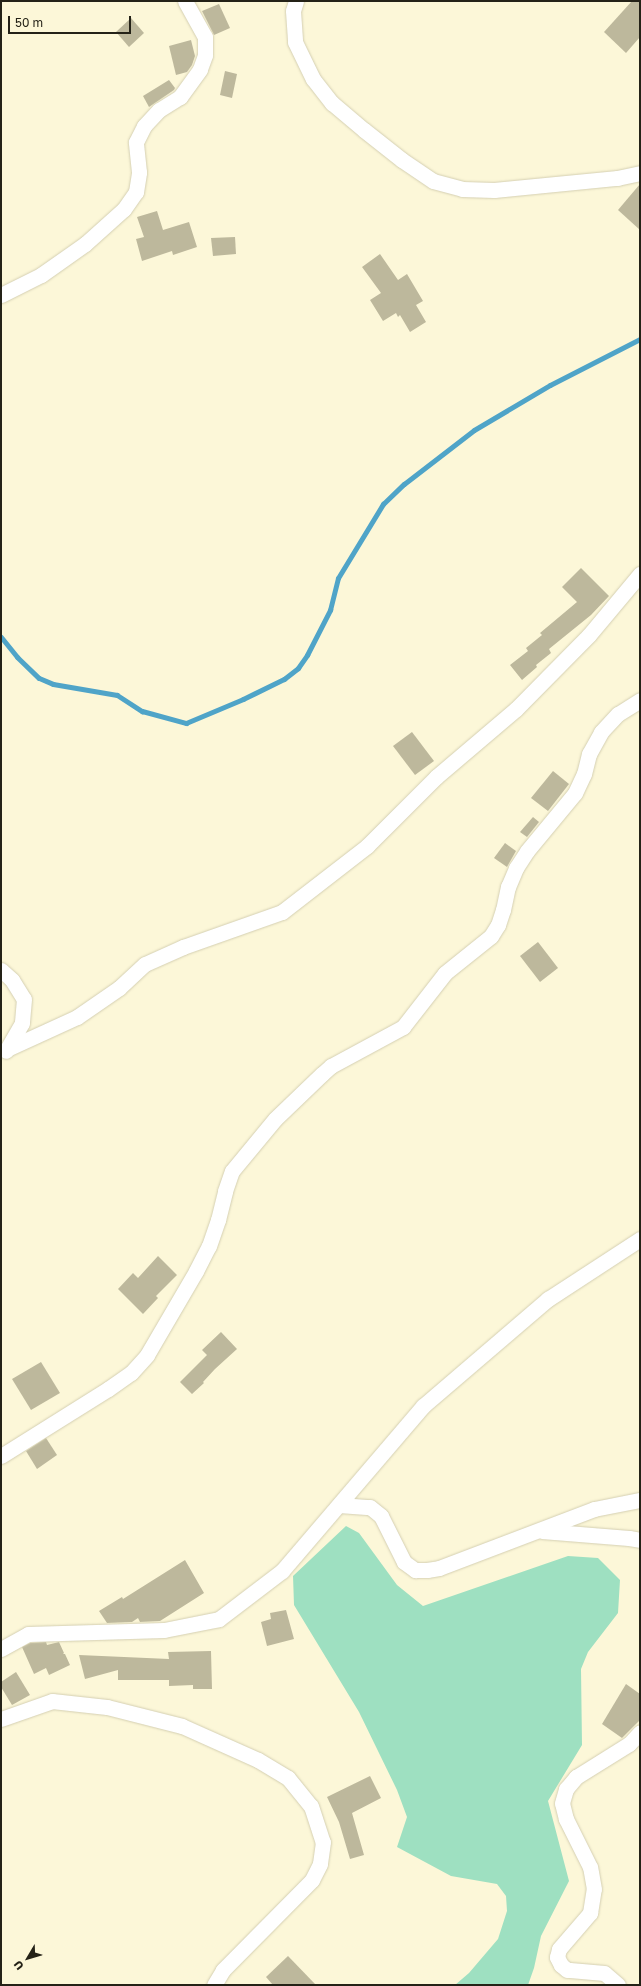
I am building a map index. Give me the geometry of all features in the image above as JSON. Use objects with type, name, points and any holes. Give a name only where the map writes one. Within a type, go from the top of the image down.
[{"type":"street","points":[[1,295],[42,275],[85,244],[124,210],[136,192],[139,172],[136,142],[144,126],[159,110],[180,97],[200,70],[205,55],[205,37],[185,1]]},
{"type":"street","points":[[296,1],[293,11],[296,42],[313,79],[332,103],[402,160],[433,181],[462,189],[494,190],[617,178],[640,173]]},
{"type":"street","points":[[4,1053],[77,1017],[119,988],[145,964],[183,947],[282,912],[367,846],[436,777],[516,709],[589,635],[640,574]]},
{"type":"street","points":[[1,1456],[131,1373],[148,1355],[209,1246],[218,1220],[225,1191],[232,1171],[236,1165],[275,1119],[327,1070],[402,1027],[445,973],[491,936],[500,920],[508,887],[516,868],[527,851],[575,793],[584,774],[589,754],[601,732],[618,714],[640,700]]},
{"type":"street","points":[[1,970],[12,980],[24,999],[22,1023],[4,1053]]},
{"type":"street","points":[[1,1649],[28,1634],[164,1630],[219,1619],[282,1571],[423,1406],[548,1299],[640,1239]]},
{"type":"street","points":[[339,1505],[370,1507],[381,1516],[404,1562],[415,1570],[439,1568],[594,1509],[640,1500]]},
{"type":"street","points":[[537,1531],[640,1540]]},
{"type":"street","points":[[1,1719],[52,1701],[107,1707],[182,1726],[258,1760],[288,1778],[311,1806],[323,1842],[320,1864],[312,1880],[223,1970],[214,1985]]},
{"type":"street","points":[[618,1985],[604,1973],[568,1970],[561,1965],[556,1957],[560,1949],[590,1913],[594,1889],[590,1867],[566,1819],[562,1802],[566,1789],[576,1777],[629,1744],[640,1732]]},
{"type":"green space","points":[[346,1526],[359,1533],[397,1585],[423,1606],[568,1556],[598,1558],[620,1580],[618,1613],[588,1652],[581,1669],[582,1745],[548,1801],[569,1881],[541,1936],[534,1968],[528,1985],[455,1985],[469,1973],[498,1939],[507,1911],[506,1896],[497,1884],[451,1876],[397,1847],[407,1817],[397,1790],[359,1712],[294,1605],[293,1576]]},
{"type":"building","points":[[632,1],[640,1],[640,37],[626,53],[604,32]]},
{"type":"building","points":[[219,4],[230,28],[214,35],[202,11]]},
{"type":"building","points":[[131,18],[144,33],[129,47],[116,32]]},
{"type":"building","points":[[191,40],[195,56],[192,65],[187,72],[176,75],[169,46]]},
{"type":"building","points":[[225,71],[237,74],[232,98],[220,95]]},
{"type":"building","points":[[169,80],[175,88],[174,90],[149,107],[143,96]]},
{"type":"building","points":[[640,184],[640,230],[618,210]]},
{"type":"building","points":[[157,211],[163,230],[189,222],[197,247],[173,255],[172,251],[142,261],[136,239],[144,237],[137,217]]},
{"type":"building","points":[[235,237],[236,254],[213,256],[211,238]]},
{"type":"building","points":[[380,254],[398,280],[407,274],[423,301],[416,305],[426,322],[410,332],[400,315],[398,317],[396,313],[383,321],[370,300],[381,293],[362,267]]},
{"type":"building","points":[[581,568],[609,596],[591,615],[549,649],[551,653],[536,665],[537,667],[522,680],[510,665],[528,651],[526,648],[542,635],[540,633],[577,602],[562,587]]},
{"type":"building","points":[[412,732],[434,761],[415,775],[393,746]]},
{"type":"building","points":[[553,771],[569,784],[548,811],[531,798]]},
{"type":"building","points":[[533,817],[539,822],[527,837],[520,832]]},
{"type":"building","points":[[505,843],[516,851],[507,867],[494,858]]},
{"type":"building","points":[[538,942],[558,968],[540,982],[520,956]]},
{"type":"building","points":[[158,1256],[177,1275],[156,1296],[158,1298],[143,1314],[118,1289],[133,1273],[138,1278]]},
{"type":"building","points":[[221,1332],[237,1349],[215,1369],[203,1382],[204,1383],[192,1394],[180,1382],[207,1355],[202,1350]]},
{"type":"building","points":[[41,1362],[60,1393],[31,1410],[12,1379]]},
{"type":"building","points":[[46,1438],[57,1455],[37,1469],[26,1451]]},
{"type":"building","points":[[185,1560],[204,1593],[160,1621],[140,1622],[138,1618],[132,1622],[107,1623],[99,1611],[122,1597],[123,1599]]},
{"type":"building","points":[[286,1610],[294,1639],[267,1646],[261,1622],[271,1619],[270,1613]]},
{"type":"building","points":[[46,1642],[47,1645],[59,1642],[64,1653],[63,1654],[65,1654],[70,1665],[49,1675],[46,1668],[34,1674],[22,1647],[30,1643]]},
{"type":"building","points":[[211,1651],[212,1689],[193,1689],[193,1685],[169,1686],[169,1680],[118,1680],[118,1670],[85,1679],[79,1655],[169,1659],[168,1652]]},
{"type":"building","points":[[16,1672],[30,1695],[12,1705],[1,1687],[1,1682]]},
{"type":"building","points":[[626,1684],[640,1694],[640,1720],[622,1738],[602,1724]]},
{"type":"building","points":[[370,1776],[381,1798],[352,1813],[364,1855],[350,1859],[339,1822],[327,1797]]},
{"type":"building","points":[[288,1956],[316,1985],[273,1985],[266,1977]]},
{"type":"waterway","points":[[1,637],[17,657],[39,678],[53,684],[117,695],[142,711],[186,723],[243,699],[284,679],[298,668],[307,655],[330,610],[338,578],[383,504],[404,484],[474,430],[550,385],[640,339]]}]
